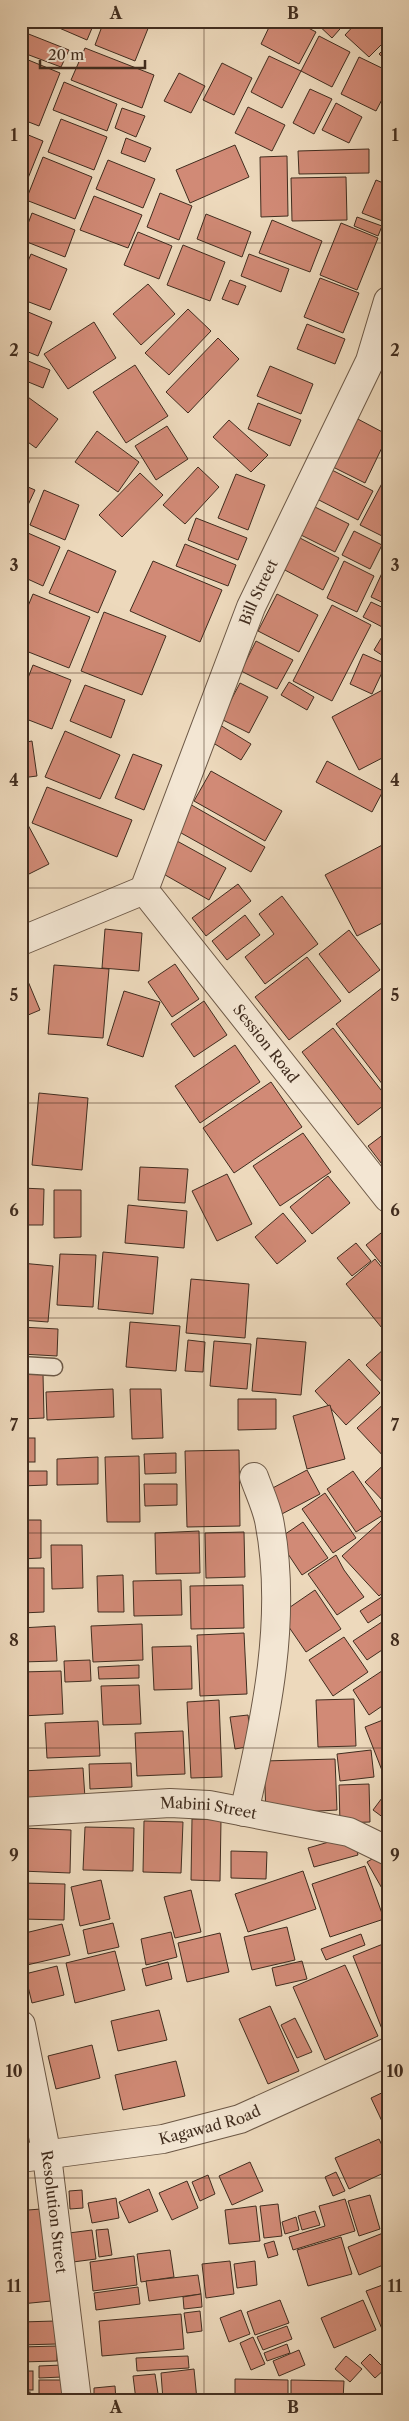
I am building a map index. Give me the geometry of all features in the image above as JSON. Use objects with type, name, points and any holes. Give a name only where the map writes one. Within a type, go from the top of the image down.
[{"type":"street","name":"Bill Street","points":[[144,890],[251,607],[370,361],[388,301]]},
{"type":"street","points":[[21,941],[144,890]]},
{"type":"street","name":"Session Road","points":[[144,890],[388,1198]]},
{"type":"street","points":[[244,1812],[260,1746],[274,1643],[276,1575],[269,1519],[254,1477]]},
{"type":"street","name":"Mabini Street","points":[[21,1812],[170,1803],[209,1805],[349,1832],[388,1851]]},
{"type":"street","name":"Resolution Street","points":[[21,2025],[34,2157],[78,2400]]},
{"type":"street","name":"Kagawad Road","points":[[34,2157],[163,2139],[240,2119],[388,2052]]},
{"type":"lane","points":[[21,1365],[54,1367]]},
{"type":"building","points":[[43,21],[95,21],[87,40]]},
{"type":"building","points":[[104,21],[151,21],[135,61],[95,45]]},
{"type":"building","points":[[272,21],[295,21],[316,32],[299,64],[261,44]]},
{"type":"building","points":[[314,21],[347,21],[332,38]]},
{"type":"building","points":[[358,21],[388,21],[388,38],[369,57],[345,35]]},
{"type":"building","points":[[21,31],[69,50],[61,67],[21,52]]},
{"type":"building","points":[[319,36],[350,52],[332,87],[301,71]]},
{"type":"building","points":[[388,45],[388,62],[379,54]]},
{"type":"building","points":[[85,48],[154,75],[142,108],[71,80]]},
{"type":"building","points":[[269,56],[301,71],[282,108],[251,92]]},
{"type":"building","points":[[21,57],[60,73],[39,126],[21,119]]},
{"type":"building","points":[[359,57],[388,71],[388,88],[376,111],[341,94]]},
{"type":"building","points":[[222,63],[252,78],[234,115],[203,100]]},
{"type":"building","points":[[179,73],[205,86],[191,113],[164,101]]},
{"type":"building","points":[[64,82],[117,104],[107,131],[53,110]]},
{"type":"building","points":[[310,89],[332,99],[314,134],[293,123]]},
{"type":"building","points":[[336,103],[362,117],[349,143],[322,130]]},
{"type":"building","points":[[248,107],[285,125],[272,151],[235,133]]},
{"type":"building","points":[[122,108],[145,116],[136,137],[115,128]]},
{"type":"building","points":[[61,119],[107,137],[94,170],[48,152]]},
{"type":"building","points":[[21,132],[43,141],[22,193],[21,193]]},
{"type":"building","points":[[126,138],[151,148],[145,162],[121,153]]},
{"type":"building","points":[[235,145],[249,177],[190,203],[176,170]]},
{"type":"building","points":[[369,149],[369,173],[299,174],[298,151]]},
{"type":"building","points":[[287,156],[288,216],[261,217],[260,157]]},
{"type":"building","points":[[43,157],[92,177],[75,219],[26,200]]},
{"type":"building","points":[[108,160],[155,179],[143,208],[96,189]]},
{"type":"building","points":[[346,177],[347,220],[292,221],[291,178]]},
{"type":"building","points":[[376,180],[388,185],[388,215],[385,222],[362,213]]},
{"type":"building","points":[[160,193],[192,206],[179,240],[147,227]]},
{"type":"building","points":[[94,196],[142,215],[128,248],[80,230]]},
{"type":"building","points":[[32,213],[75,230],[65,257],[22,240]]},
{"type":"building","points":[[206,214],[251,232],[242,257],[197,239]]},
{"type":"building","points":[[357,217],[382,226],[378,236],[354,226]]},
{"type":"building","points":[[272,220],[322,241],[310,272],[259,253]]},
{"type":"building","points":[[341,223],[378,238],[357,290],[320,275]]},
{"type":"building","points":[[138,232],[172,246],[159,279],[124,265]]},
{"type":"building","points":[[183,245],[225,262],[210,301],[167,285]]},
{"type":"building","points":[[31,254],[67,269],[50,310],[21,299],[21,278]]},
{"type":"building","points":[[249,254],[289,269],[281,292],[241,276]]},
{"type":"building","points":[[320,278],[359,293],[343,333],[304,317]]},
{"type":"building","points":[[230,280],[246,286],[238,305],[222,299]]},
{"type":"building","points":[[148,284],[175,314],[141,345],[113,314]]},
{"type":"building","points":[[21,309],[52,322],[38,356],[21,349]]},
{"type":"building","points":[[188,309],[211,331],[169,375],[145,353]]},
{"type":"building","points":[[94,322],[116,358],[68,389],[44,354]]},
{"type":"building","points":[[307,324],[345,339],[335,364],[297,349]]},
{"type":"building","points":[[218,338],[239,359],[188,413],[166,392]]},
{"type":"building","points":[[21,358],[50,370],[43,388],[21,379]]},
{"type":"building","points":[[135,365],[168,416],[126,443],[93,392]]},
{"type":"building","points":[[270,366],[313,384],[301,414],[257,396]]},
{"type":"building","points":[[21,392],[58,419],[36,448],[21,437]]},
{"type":"building","points":[[258,403],[301,420],[290,446],[248,429]]},
{"type":"building","points":[[354,417],[388,435],[365,483],[329,465]]},
{"type":"building","points":[[229,420],[268,455],[251,472],[213,437]]},
{"type":"building","points":[[167,426],[188,459],[156,480],[135,446]]},
{"type":"building","points":[[97,431],[139,462],[118,492],[75,462]]},
{"type":"building","points":[[198,467],[219,487],[185,524],[163,505]]},
{"type":"building","points":[[330,469],[373,491],[358,520],[315,498]]},
{"type":"building","points":[[388,472],[388,539],[360,525]]},
{"type":"building","points":[[140,473],[163,495],[122,537],[99,515]]},
{"type":"building","points":[[236,474],[265,485],[248,530],[218,518]]},
{"type":"building","points":[[21,484],[35,490],[21,520]]},
{"type":"building","points":[[44,490],[79,505],[65,540],[30,525]]},
{"type":"building","points":[[311,505],[349,524],[335,552],[297,533]]},
{"type":"building","points":[[196,518],[247,538],[238,560],[188,540]]},
{"type":"building","points":[[21,530],[60,547],[43,586],[21,576]]},
{"type":"building","points":[[354,531],[382,545],[370,569],[342,555]]},
{"type":"building","points":[[298,537],[339,558],[323,590],[281,568]]},
{"type":"building","points":[[185,544],[236,565],[228,586],[176,566]]},
{"type":"building","points":[[68,550],[116,571],[98,613],[49,593]]},
{"type":"building","points":[[388,560],[388,605],[371,597]]},
{"type":"building","points":[[153,561],[222,590],[200,642],[130,611]]},
{"type":"building","points":[[344,561],[374,576],[357,612],[327,598]]},
{"type":"building","points":[[33,594],[90,617],[69,668],[21,649],[21,623]]},
{"type":"building","points":[[277,594],[318,615],[299,652],[258,631]]},
{"type":"building","points":[[371,602],[388,610],[388,630],[363,617]]},
{"type":"building","points":[[332,605],[371,625],[332,701],[293,681]]},
{"type":"building","points":[[104,612],[166,636],[142,695],[81,671]]},
{"type":"building","points":[[383,635],[388,638],[388,659],[374,650]]},
{"type":"building","points":[[256,641],[293,660],[277,689],[241,671]]},
{"type":"building","points":[[363,654],[386,664],[372,694],[350,684]]},
{"type":"building","points":[[33,665],[71,680],[52,729],[21,717],[21,696]]},
{"type":"building","points":[[289,682],[314,697],[307,710],[281,695]]},
{"type":"building","points":[[240,683],[268,697],[249,733],[221,719]]},
{"type":"building","points":[[85,685],[125,700],[111,738],[70,721]]},
{"type":"building","points":[[388,687],[388,755],[359,770],[332,717]]},
{"type":"building","points":[[220,725],[251,744],[241,760],[210,741]]},
{"type":"building","points":[[65,731],[120,755],[100,799],[45,777]]},
{"type":"building","points":[[32,741],[37,776],[21,778],[21,743]]},
{"type":"building","points":[[133,754],[162,765],[144,810],[115,798]]},
{"type":"building","points":[[327,761],[383,791],[372,812],[316,782]]},
{"type":"building","points":[[211,771],[282,811],[265,841],[194,801]]},
{"type":"building","points":[[47,787],[132,820],[117,857],[32,823]]},
{"type":"building","points":[[188,803],[265,847],[251,872],[174,829]]},
{"type":"building","points":[[21,812],[49,864],[21,878]]},
{"type":"building","points":[[177,841],[226,868],[209,900],[160,872]]},
{"type":"building","points":[[388,842],[388,920],[357,936],[325,875]]},
{"type":"building","points":[[238,884],[251,901],[206,936],[192,918]]},
{"type":"building","points":[[282,896],[318,944],[265,984],[245,957],[274,934],[259,914]]},
{"type":"building","points":[[245,915],[260,935],[227,960],[212,941]]},
{"type":"building","points":[[105,929],[142,933],[139,971],[102,968]]},
{"type":"building","points":[[349,930],[380,970],[349,993],[319,954]]},
{"type":"building","points":[[307,957],[341,1001],[289,1040],[255,997]]},
{"type":"building","points":[[175,964],[199,999],[172,1017],[148,982]]},
{"type":"building","points":[[54,965],[109,969],[103,1038],[48,1034]]},
{"type":"building","points":[[27,979],[40,1010],[21,1018],[21,981]]},
{"type":"building","points":[[383,987],[388,994],[388,1081],[383,1085],[336,1024]]},
{"type":"building","points":[[124,991],[160,1002],[143,1057],[107,1045]]},
{"type":"building","points":[[204,1001],[227,1035],[194,1057],[171,1024]]},
{"type":"building","points":[[333,1028],[388,1099],[388,1102],[358,1125],[302,1052]]},
{"type":"building","points":[[235,1045],[260,1082],[200,1123],[175,1086]]},
{"type":"building","points":[[271,1082],[302,1127],[234,1173],[203,1128]]},
{"type":"building","points":[[39,1093],[88,1098],[82,1170],[32,1165]]},
{"type":"building","points":[[388,1131],[388,1172],[368,1146]]},
{"type":"building","points":[[303,1133],[331,1172],[280,1206],[253,1166]]},
{"type":"building","points":[[140,1167],[188,1169],[185,1203],[138,1200]]},
{"type":"building","points":[[227,1174],[252,1224],[217,1241],[192,1191]]},
{"type":"building","points":[[328,1176],[350,1203],[312,1234],[290,1207]]},
{"type":"building","points":[[21,1188],[44,1189],[43,1225],[21,1225]]},
{"type":"building","points":[[54,1190],[81,1190],[81,1237],[54,1238]]},
{"type":"building","points":[[128,1205],[187,1211],[184,1248],[125,1243]]},
{"type":"building","points":[[283,1213],[306,1241],[277,1264],[255,1237]]},
{"type":"building","points":[[386,1229],[388,1231],[388,1272],[366,1245]]},
{"type":"building","points":[[356,1243],[371,1261],[352,1276],[337,1258]]},
{"type":"building","points":[[103,1252],[158,1257],[153,1314],[98,1309]]},
{"type":"building","points":[[60,1254],[96,1255],[93,1307],[57,1305]]},
{"type":"building","points":[[375,1259],[388,1275],[386,1333],[346,1284]]},
{"type":"building","points":[[21,1263],[53,1266],[48,1322],[21,1320]]},
{"type":"building","points":[[191,1279],[249,1284],[245,1338],[186,1333]]},
{"type":"building","points":[[130,1322],[180,1326],[176,1371],[126,1367]]},
{"type":"building","points":[[21,1327],[58,1329],[57,1356],[21,1354]]},
{"type":"building","points":[[257,1338],[306,1342],[301,1395],[252,1391]]},
{"type":"building","points":[[188,1340],[205,1342],[203,1372],[185,1371]]},
{"type":"building","points":[[214,1341],[251,1344],[247,1389],[210,1386]]},
{"type":"building","points":[[384,1349],[388,1353],[388,1388],[366,1365]]},
{"type":"building","points":[[349,1359],[380,1393],[346,1425],[315,1391]]},
{"type":"building","points":[[21,1374],[43,1374],[44,1418],[21,1419]]},
{"type":"building","points":[[113,1389],[114,1417],[47,1420],[46,1392]]},
{"type":"building","points":[[130,1389],[161,1389],[163,1438],[132,1439]]},
{"type":"building","points":[[238,1399],[276,1399],[276,1429],[238,1430]]},
{"type":"building","points":[[387,1401],[388,1457],[386,1459],[357,1428]]},
{"type":"building","points":[[330,1405],[345,1459],[307,1469],[293,1416]]},
{"type":"building","points":[[21,1438],[35,1438],[35,1462],[21,1462]]},
{"type":"building","points":[[239,1450],[240,1526],[187,1527],[185,1451]]},
{"type":"building","points":[[176,1453],[176,1473],[145,1474],[144,1454]]},
{"type":"building","points":[[139,1456],[140,1522],[107,1522],[105,1457]]},
{"type":"building","points":[[98,1457],[98,1484],[57,1485],[57,1459]]},
{"type":"building","points":[[388,1461],[388,1506],[365,1482]]},
{"type":"building","points":[[307,1470],[320,1494],[278,1516],[265,1492]]},
{"type":"building","points":[[21,1471],[47,1471],[47,1485],[21,1486]]},
{"type":"building","points":[[353,1471],[383,1515],[356,1532],[327,1489]]},
{"type":"building","points":[[144,1484],[177,1484],[177,1505],[145,1506]]},
{"type":"building","points":[[325,1493],[356,1538],[333,1553],[302,1509]]},
{"type":"building","points":[[388,1515],[388,1588],[379,1596],[342,1556]]},
{"type":"building","points":[[21,1520],[41,1520],[41,1558],[21,1559]]},
{"type":"building","points":[[303,1522],[328,1558],[302,1575],[278,1539]]},
{"type":"building","points":[[199,1531],[200,1573],[156,1574],[155,1533]]},
{"type":"building","points":[[244,1532],[245,1577],[206,1578],[205,1533]]},
{"type":"building","points":[[51,1545],[82,1545],[83,1588],[52,1589]]},
{"type":"building","points":[[336,1555],[344,1570],[364,1597],[337,1615],[308,1574]]},
{"type":"building","points":[[21,1568],[44,1568],[44,1612],[22,1613]]},
{"type":"building","points":[[123,1575],[124,1612],[98,1612],[97,1576]]},
{"type":"building","points":[[181,1580],[182,1615],[134,1616],[133,1581]]},
{"type":"building","points":[[243,1585],[244,1628],[191,1629],[190,1586]]},
{"type":"building","points":[[315,1590],[341,1629],[306,1652],[280,1614]]},
{"type":"building","points":[[388,1593],[388,1610],[368,1623],[360,1611]]},
{"type":"building","points":[[388,1618],[388,1646],[367,1660],[353,1641]]},
{"type":"building","points":[[142,1624],[143,1660],[93,1662],[91,1626]]},
{"type":"building","points":[[55,1626],[57,1661],[21,1662],[21,1628]]},
{"type":"building","points":[[244,1633],[247,1694],[200,1696],[197,1635]]},
{"type":"building","points":[[344,1637],[368,1672],[333,1696],[309,1660]]},
{"type":"building","points":[[191,1646],[192,1689],[154,1690],[152,1647]]},
{"type":"building","points":[[90,1660],[91,1681],[65,1682],[64,1661]]},
{"type":"building","points":[[139,1665],[139,1678],[99,1679],[98,1667]]},
{"type":"building","points":[[388,1667],[388,1702],[369,1715],[353,1690]]},
{"type":"building","points":[[61,1671],[63,1714],[21,1716],[21,1672]]},
{"type":"building","points":[[139,1685],[141,1724],[103,1725],[101,1686]]},
{"type":"building","points":[[354,1699],[356,1746],[318,1747],[316,1700]]},
{"type":"building","points":[[219,1700],[222,1777],[191,1778],[187,1702]]},
{"type":"building","points":[[248,1715],[252,1746],[235,1749],[230,1717]]},
{"type":"building","points":[[388,1718],[388,1771],[383,1773],[365,1727]]},
{"type":"building","points":[[98,1721],[100,1756],[47,1758],[45,1723]]},
{"type":"building","points":[[183,1731],[185,1774],[137,1776],[135,1733]]},
{"type":"building","points":[[371,1750],[374,1777],[340,1781],[337,1754]]},
{"type":"building","points":[[335,1759],[337,1810],[266,1814],[264,1761]]},
{"type":"building","points":[[131,1763],[132,1787],[90,1789],[89,1764]]},
{"type":"building","points":[[83,1768],[85,1798],[21,1801],[21,1771]]},
{"type":"building","points":[[369,1784],[370,1822],[340,1823],[339,1785]]},
{"type":"building","points":[[388,1790],[388,1821],[373,1810]]},
{"type":"building","points":[[192,1819],[221,1820],[220,1881],[191,1880]]},
{"type":"building","points":[[144,1821],[183,1822],[181,1873],[143,1872]]},
{"type":"building","points":[[85,1827],[134,1828],[133,1871],[83,1870]]},
{"type":"building","points":[[21,1828],[71,1830],[70,1873],[21,1871]]},
{"type":"building","points":[[353,1835],[358,1855],[314,1867],[308,1848]]},
{"type":"building","points":[[231,1851],[267,1852],[266,1879],[231,1878]]},
{"type":"building","points":[[384,1852],[388,1858],[388,1899],[367,1862]]},
{"type":"building","points":[[365,1866],[384,1919],[330,1937],[312,1884]]},
{"type":"building","points":[[303,1871],[316,1909],[248,1932],[235,1894]]},
{"type":"building","points":[[101,1880],[110,1919],[80,1926],[71,1887]]},
{"type":"building","points":[[22,1883],[65,1884],[64,1920],[22,1919]]},
{"type":"building","points":[[191,1890],[201,1932],[175,1938],[164,1897]]},
{"type":"building","points":[[113,1923],[119,1947],[88,1954],[83,1930]]},
{"type":"building","points":[[62,1924],[70,1955],[27,1965],[21,1934]]},
{"type":"building","points":[[287,1927],[295,1960],[252,1970],[244,1937]]},
{"type":"building","points":[[171,1932],[177,1957],[146,1965],[141,1939]]},
{"type":"building","points":[[220,1933],[229,1972],[187,1982],[178,1943]]},
{"type":"building","points":[[361,1934],[365,1945],[326,1960],[321,1949]]},
{"type":"building","points":[[388,1942],[388,2027],[382,2029],[353,1956]]},
{"type":"building","points":[[115,1951],[125,1990],[75,2003],[66,1963]]},
{"type":"building","points":[[302,1961],[307,1979],[276,1986],[272,1968]]},
{"type":"building","points":[[168,1962],[172,1979],[146,1986],[142,1969]]},
{"type":"building","points":[[345,1965],[378,2036],[325,2060],[293,1987]]},
{"type":"building","points":[[57,1966],[64,1995],[32,2003],[25,1974]]},
{"type":"building","points":[[270,2006],[299,2071],[268,2084],[239,2019]]},
{"type":"building","points":[[159,2010],[167,2040],[118,2051],[111,2021]]},
{"type":"building","points":[[295,2018],[312,2052],[297,2058],[281,2025]]},
{"type":"building","points":[[92,2045],[100,2078],[56,2089],[48,2056]]},
{"type":"building","points":[[176,2061],[185,2096],[123,2110],[115,2075]]},
{"type":"building","points":[[388,2090],[388,2134],[371,2098]]},
{"type":"building","points":[[379,2139],[388,2158],[388,2171],[349,2189],[335,2158]]},
{"type":"building","points":[[250,2162],[263,2191],[232,2205],[219,2176]]},
{"type":"building","points":[[336,2172],[345,2191],[333,2196],[325,2177]]},
{"type":"building","points":[[208,2175],[215,2194],[200,2201],[192,2182]]},
{"type":"building","points":[[187,2181],[198,2208],[172,2220],[159,2193]]},
{"type":"building","points":[[149,2189],[158,2211],[129,2223],[119,2202]]},
{"type":"building","points":[[82,2190],[83,2208],[70,2209],[69,2191]]},
{"type":"building","points":[[26,2191],[28,2210],[41,2209],[51,2301],[21,2304],[21,2192]]},
{"type":"building","points":[[370,2195],[380,2229],[359,2236],[348,2201]]},
{"type":"building","points":[[116,2198],[119,2218],[92,2223],[88,2203]]},
{"type":"building","points":[[345,2199],[355,2231],[293,2250],[289,2237],[325,2226],[319,2206]]},
{"type":"building","points":[[278,2204],[282,2236],[264,2238],[260,2206]]},
{"type":"building","points":[[256,2206],[260,2241],[229,2244],[225,2210]]},
{"type":"building","points":[[315,2211],[320,2225],[302,2230],[298,2216]]},
{"type":"building","points":[[296,2217],[299,2230],[285,2234],[282,2222]]},
{"type":"building","points":[[108,2229],[112,2255],[99,2257],[96,2230]]},
{"type":"building","points":[[92,2230],[96,2259],[73,2262],[69,2233]]},
{"type":"building","points":[[388,2231],[388,2263],[359,2275],[348,2247]]},
{"type":"building","points":[[341,2237],[352,2274],[308,2286],[297,2250]]},
{"type":"building","points":[[274,2241],[278,2255],[268,2258],[264,2244]]},
{"type":"building","points":[[170,2250],[174,2277],[141,2282],[137,2254]]},
{"type":"building","points":[[134,2256],[137,2285],[93,2291],[90,2262]]},
{"type":"building","points":[[230,2261],[234,2294],[206,2298],[202,2264]]},
{"type":"building","points":[[255,2261],[257,2285],[237,2288],[234,2264]]},
{"type":"building","points":[[198,2275],[201,2294],[149,2301],[146,2281]]},
{"type":"building","points":[[388,2283],[388,2327],[382,2329],[366,2291]]},
{"type":"building","points":[[138,2287],[140,2304],[96,2310],[94,2293]]},
{"type":"building","points":[[201,2294],[202,2307],[184,2309],[183,2297]]},
{"type":"building","points":[[280,2300],[289,2323],[255,2335],[247,2312]]},
{"type":"building","points":[[363,2300],[376,2330],[334,2348],[321,2318]]},
{"type":"building","points":[[241,2310],[250,2334],[229,2342],[220,2318]]},
{"type":"building","points":[[200,2311],[202,2331],[187,2333],[184,2313]]},
{"type":"building","points":[[181,2314],[184,2349],[102,2356],[99,2321]]},
{"type":"building","points":[[55,2321],[56,2344],[21,2345],[21,2322]]},
{"type":"building","points":[[287,2326],[292,2339],[263,2350],[257,2337]]},
{"type":"building","points":[[253,2337],[265,2364],[251,2370],[240,2343]]},
{"type":"building","points":[[287,2344],[290,2353],[267,2361],[264,2353]]},
{"type":"building","points":[[57,2346],[57,2361],[21,2362],[21,2347]]},
{"type":"building","points":[[299,2350],[305,2365],[279,2376],[273,2361]]},
{"type":"building","points":[[370,2354],[385,2369],[375,2378],[361,2363]]},
{"type":"building","points":[[188,2356],[189,2368],[137,2371],[136,2358]]},
{"type":"building","points":[[346,2356],[362,2369],[350,2382],[335,2369]]},
{"type":"building","points":[[62,2365],[62,2377],[39,2378],[39,2366]]},
{"type":"building","points":[[194,2369],[197,2400],[163,2400],[161,2373]]},
{"type":"building","points":[[21,2371],[33,2371],[33,2390],[21,2390]]},
{"type":"building","points":[[155,2374],[159,2400],[136,2400],[133,2376]]},
{"type":"building","points":[[235,2379],[288,2380],[288,2400],[235,2400]]},
{"type":"building","points":[[39,2380],[64,2380],[64,2400],[39,2400]]},
{"type":"building","points":[[291,2380],[344,2381],[343,2400],[291,2400]]},
{"type":"building","points":[[115,2386],[116,2400],[94,2400],[94,2388]]},
{"type":"building","points":[[21,2392],[30,2392],[30,2400],[21,2400]]}]
